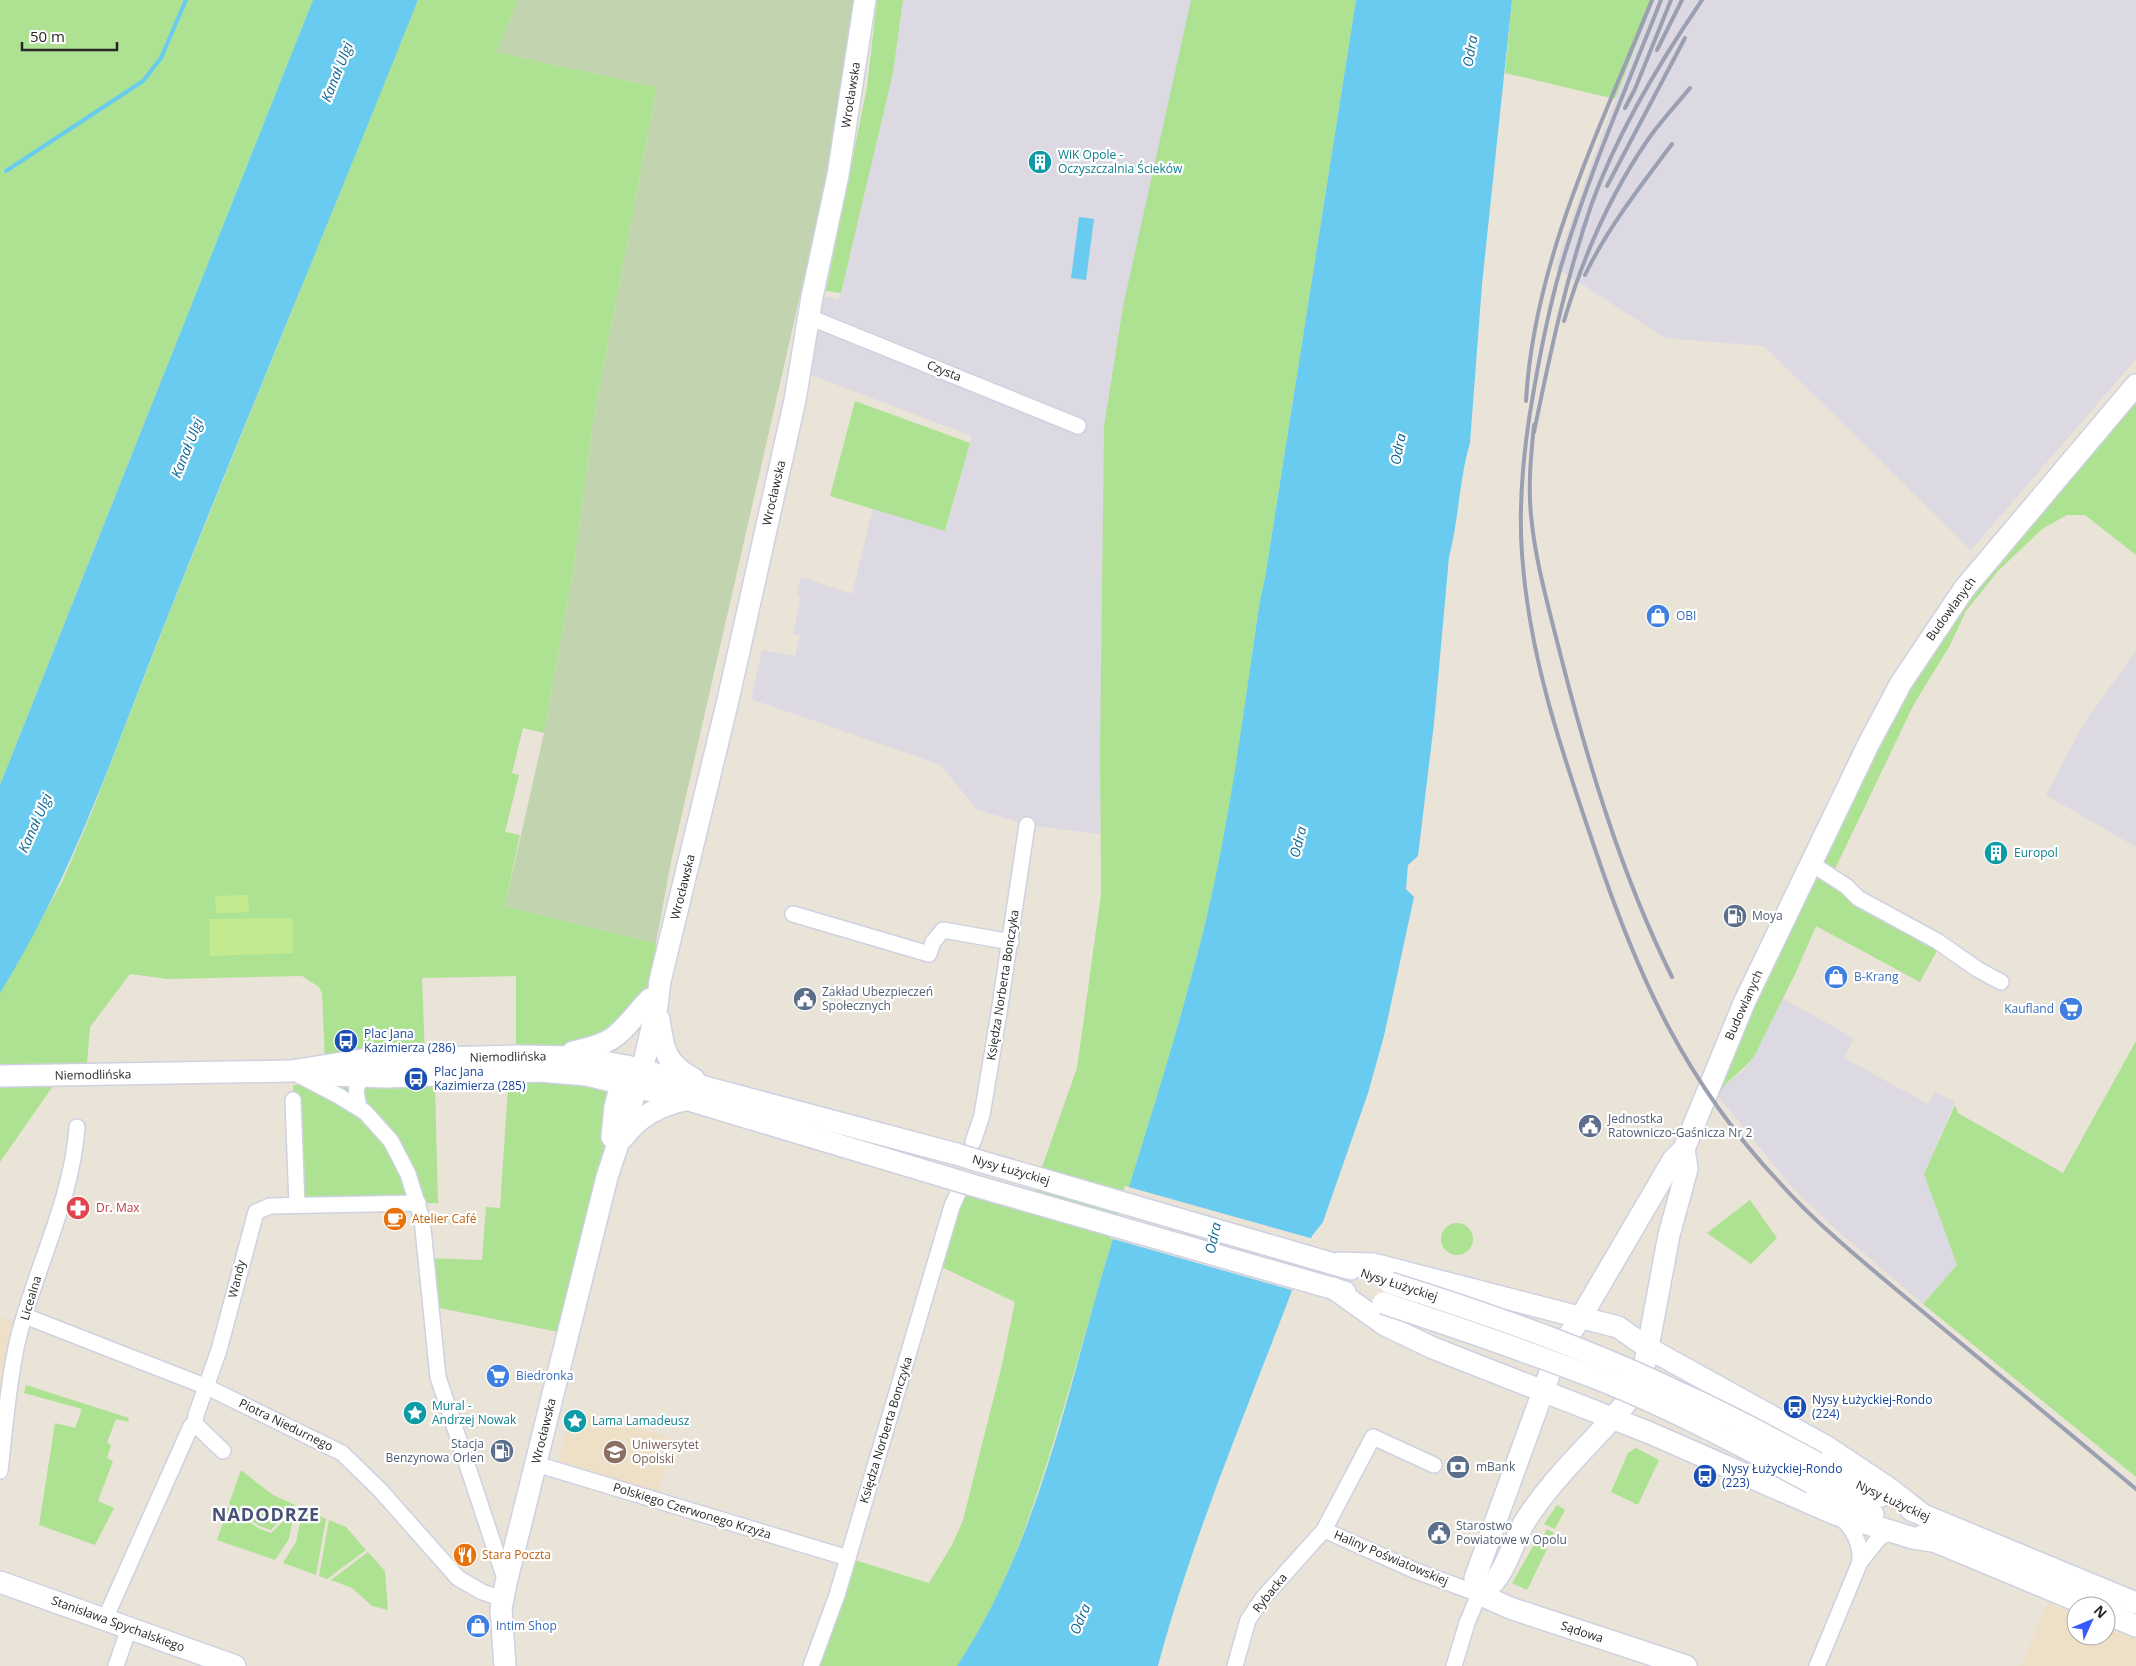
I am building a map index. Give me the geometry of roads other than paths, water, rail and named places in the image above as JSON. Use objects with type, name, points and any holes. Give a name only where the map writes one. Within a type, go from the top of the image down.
[{"type":"main road","name":"Wrocławska","points":[[505,1666],[502,1609],[505,1591],[607,1177],[619,1144],[631,1077],[656,995],[730,691],[795,400],[809,317],[838,175],[865,0]]},
{"type":"main road","name":"Budowlanych","points":[[1684,1149],[1687,1169],[1669,1236],[1648,1348],[1636,1385],[1626,1403],[1544,1493],[1523,1525],[1499,1574],[1491,1586],[1479,1594],[1475,1578],[1542,1389],[1557,1353],[1581,1318],[1672,1160],[1684,1149],[1744,1003],[1869,743],[1901,683],[1926,642],[1998,548],[2136,385]]},
{"type":"main road","points":[[555,1056],[594,1048],[612,1040],[656,995]]},
{"type":"main road","points":[[656,995],[664,1050],[670,1062],[683,1073],[719,1091]]},
{"type":"main road","name":"Niemodlińska","points":[[0,1076],[295,1071],[361,1060],[555,1056],[597,1060],[631,1077]]},
{"type":"main road","name":"Niemodlińska","points":[[295,1071],[363,1076],[562,1072],[598,1077],[631,1077]]},
{"type":"main road","name":"Wrocławska","points":[[607,1177],[615,1108],[631,1077]]},
{"type":"main road","name":"Nysy Łużyckiej","points":[[631,1077],[719,1091],[970,1152],[1035,1177],[1339,1263],[1372,1270],[1390,1283],[1467,1307],[1619,1366],[1706,1406],[1814,1473],[1854,1506],[2066,1596]]},
{"type":"main road","name":"Nysy Łużyckiej","points":[[631,1077],[689,1100],[960,1185],[1037,1203],[1333,1288],[1508,1345],[1602,1381],[1705,1428],[2136,1603]]},
{"type":"main road","points":[[619,1144],[644,1116],[663,1106],[689,1100]]},
{"type":"main road","points":[[1372,1270],[1618,1328],[1648,1348],[1827,1447],[1890,1489],[1923,1515]]},
{"type":"main road","points":[[1333,1288],[1385,1325],[1407,1336],[1613,1418],[1835,1514],[1933,1541]]},
{"type":"main road","name":"Stanisława Spychalskiego","points":[[0,1582],[235,1666]]},
{"type":"main road","name":"Sądowa","points":[[1479,1594],[1510,1608],[1686,1666]]},
{"type":"main road","points":[[2116,1617],[2136,1626]]},
{"type":"street","name":"Czysta","points":[[809,317],[1078,426]]},
{"type":"street","name":"Księdza Norberta Bonczyka","points":[[970,1152],[982,1115],[1011,942],[1027,825]]},
{"type":"street","points":[[1812,864],[1840,881],[1858,898],[1937,941],[1977,969],[2001,982]]},
{"type":"street","points":[[793,914],[929,954],[933,942],[943,930],[1011,942]]},
{"type":"street","points":[[295,1071],[359,1107],[379,1126],[391,1142],[408,1174],[422,1219],[438,1376],[505,1591]]},
{"type":"street","points":[[359,1107],[356,1084],[363,1076]]},
{"type":"street","points":[[293,1100],[297,1205]]},
{"type":"street","name":"Licealna","points":[[0,1471],[13,1364],[25,1316],[67,1184],[74,1156],[77,1127]]},
{"type":"street","name":"Księdza Norberta Bonczyka","points":[[811,1666],[848,1558],[952,1206],[960,1185]]},
{"type":"street","name":"Wandy","points":[[104,1620],[191,1426],[194,1424],[219,1350],[252,1219],[256,1212],[262,1208],[297,1205],[418,1203]]},
{"type":"street","name":"Piotra Niedurnego","points":[[25,1316],[207,1387],[342,1453],[380,1490],[448,1568],[467,1584],[482,1592],[505,1591]]},
{"type":"street","points":[[194,1424],[223,1451]]},
{"type":"street","name":"Haliny Poświatowskiej","points":[[1434,1465],[1373,1437],[1324,1530],[1416,1571],[1479,1594]]},
{"type":"street","name":"Polskiego Czerwonego Krzyża","points":[[536,1464],[848,1558]]},
{"type":"street","points":[[1835,1514],[1845,1521],[1855,1534],[1860,1549],[1860,1562]]},
{"type":"street","name":"Rybacka","points":[[1235,1666],[1248,1620],[1263,1598],[1324,1530]]},
{"type":"street","points":[[1818,1666],[1860,1562],[1879,1538],[1892,1531]]},
{"type":"street","points":[[1454,1666],[1467,1623],[1479,1594]]},
{"type":"street","points":[[116,1666],[129,1628]]},
{"type":"water","name":"Kanał Ulgi","points":[[313,0],[418,0],[202,532],[94,805],[51,901],[0,993],[0,785]]},
{"type":"water","name":"Odra","points":[[1356,0],[1512,0],[1482,284],[1470,443],[1463,471],[1449,557],[1434,723],[1418,856],[1408,865],[1406,889],[1414,897],[1384,1036],[1368,1093],[1323,1222],[1312,1236],[1210,1503],[1191,1557],[1158,1666],[957,1666],[983,1623],[1005,1578],[1042,1482],[1168,1058],[1206,920],[1230,801],[1260,600]]},
{"type":"water","points":[[1079,217],[1094,219],[1086,280],[1071,278]]},
{"type":"waterway","points":[[6,171],[143,81],[161,58],[186,0]]},
{"type":"railway","points":[[1526,401],[1532,349],[1542,297],[1556,246],[1591,146],[1652,0]]},
{"type":"railway","points":[[1661,0],[1582,202],[1560,270],[1539,359],[1530,410],[1521,492],[1522,554],[1526,592],[1539,667],[1559,740],[1611,896],[1647,984],[1691,1066],[1717,1106],[1746,1144],[1796,1200],[1832,1235],[2136,1489]]},
{"type":"railway","points":[[1625,108],[1635,89],[1671,0]]},
{"type":"railway","points":[[1657,50],[1682,0]]},
{"type":"railway","points":[[1534,432],[1566,288],[1602,176],[1627,124],[1655,73],[1702,0]]},
{"type":"railway","points":[[1607,186],[1685,38]]},
{"type":"railway","points":[[1564,321],[1589,249],[1610,203],[1649,138],[1690,88]]},
{"type":"railway","points":[[1585,275],[1614,224],[1672,144]]},
{"type":"railway","points":[[1534,425],[1530,470],[1530,504],[1533,532],[1546,599],[1581,733],[1607,816],[1637,898],[1672,977]]},
{"type":"place","name":"WiK Opole - Oczyszczalnia Ścieków","points":[[1040,162]]},
{"type":"place","name":"OBI","points":[[1658,616]]},
{"type":"place","name":"Europol","points":[[1996,853]]},
{"type":"place","name":"Moya","points":[[1735,916]]},
{"type":"place","name":"B-Krang","points":[[1836,977]]},
{"type":"place","name":"Zakład Ubezpieczeń Społecznych","points":[[805,999]]},
{"type":"place","name":"Kaufland","points":[[2071,1009]]},
{"type":"place","name":"Plac Jana Kazimierza (286)","points":[[346,1041]]},
{"type":"place","name":"Plac Jana Kazimierza (285)","points":[[416,1079]]},
{"type":"place","name":"Jednostka Ratowniczo-Gaśnicza Nr 2","points":[[1590,1126]]},
{"type":"place","name":"Dr. Max","points":[[78,1208]]},
{"type":"place","name":"Atelier Café","points":[[395,1219]]},
{"type":"place","name":"Biedronka","points":[[498,1376]]},
{"type":"place","name":"Nysy Łużyckiej-Rondo (224)","points":[[1795,1407]]},
{"type":"place","name":"Mural - Andrzej Nowak","points":[[415,1413]]},
{"type":"place","name":"Lama Lamadeusz","points":[[575,1421]]},
{"type":"place","name":"Stacja Benzynowa Orlen","points":[[502,1451]]},
{"type":"place","name":"Uniwersytet Opolski","points":[[615,1452]]},
{"type":"place","name":"mBank","points":[[1458,1467]]},
{"type":"place","name":"Nysy Łużyckiej-Rondo (223)","points":[[1705,1476]]},
{"type":"place","name":"Starostwo Powiatowe w Opolu","points":[[1439,1533]]},
{"type":"place","name":"Stara Poczta","points":[[465,1555]]},
{"type":"place","name":"Intim Shop","points":[[478,1626]]},
{"type":"district","name":"NADODRZE","points":[[266,1515]]}]
